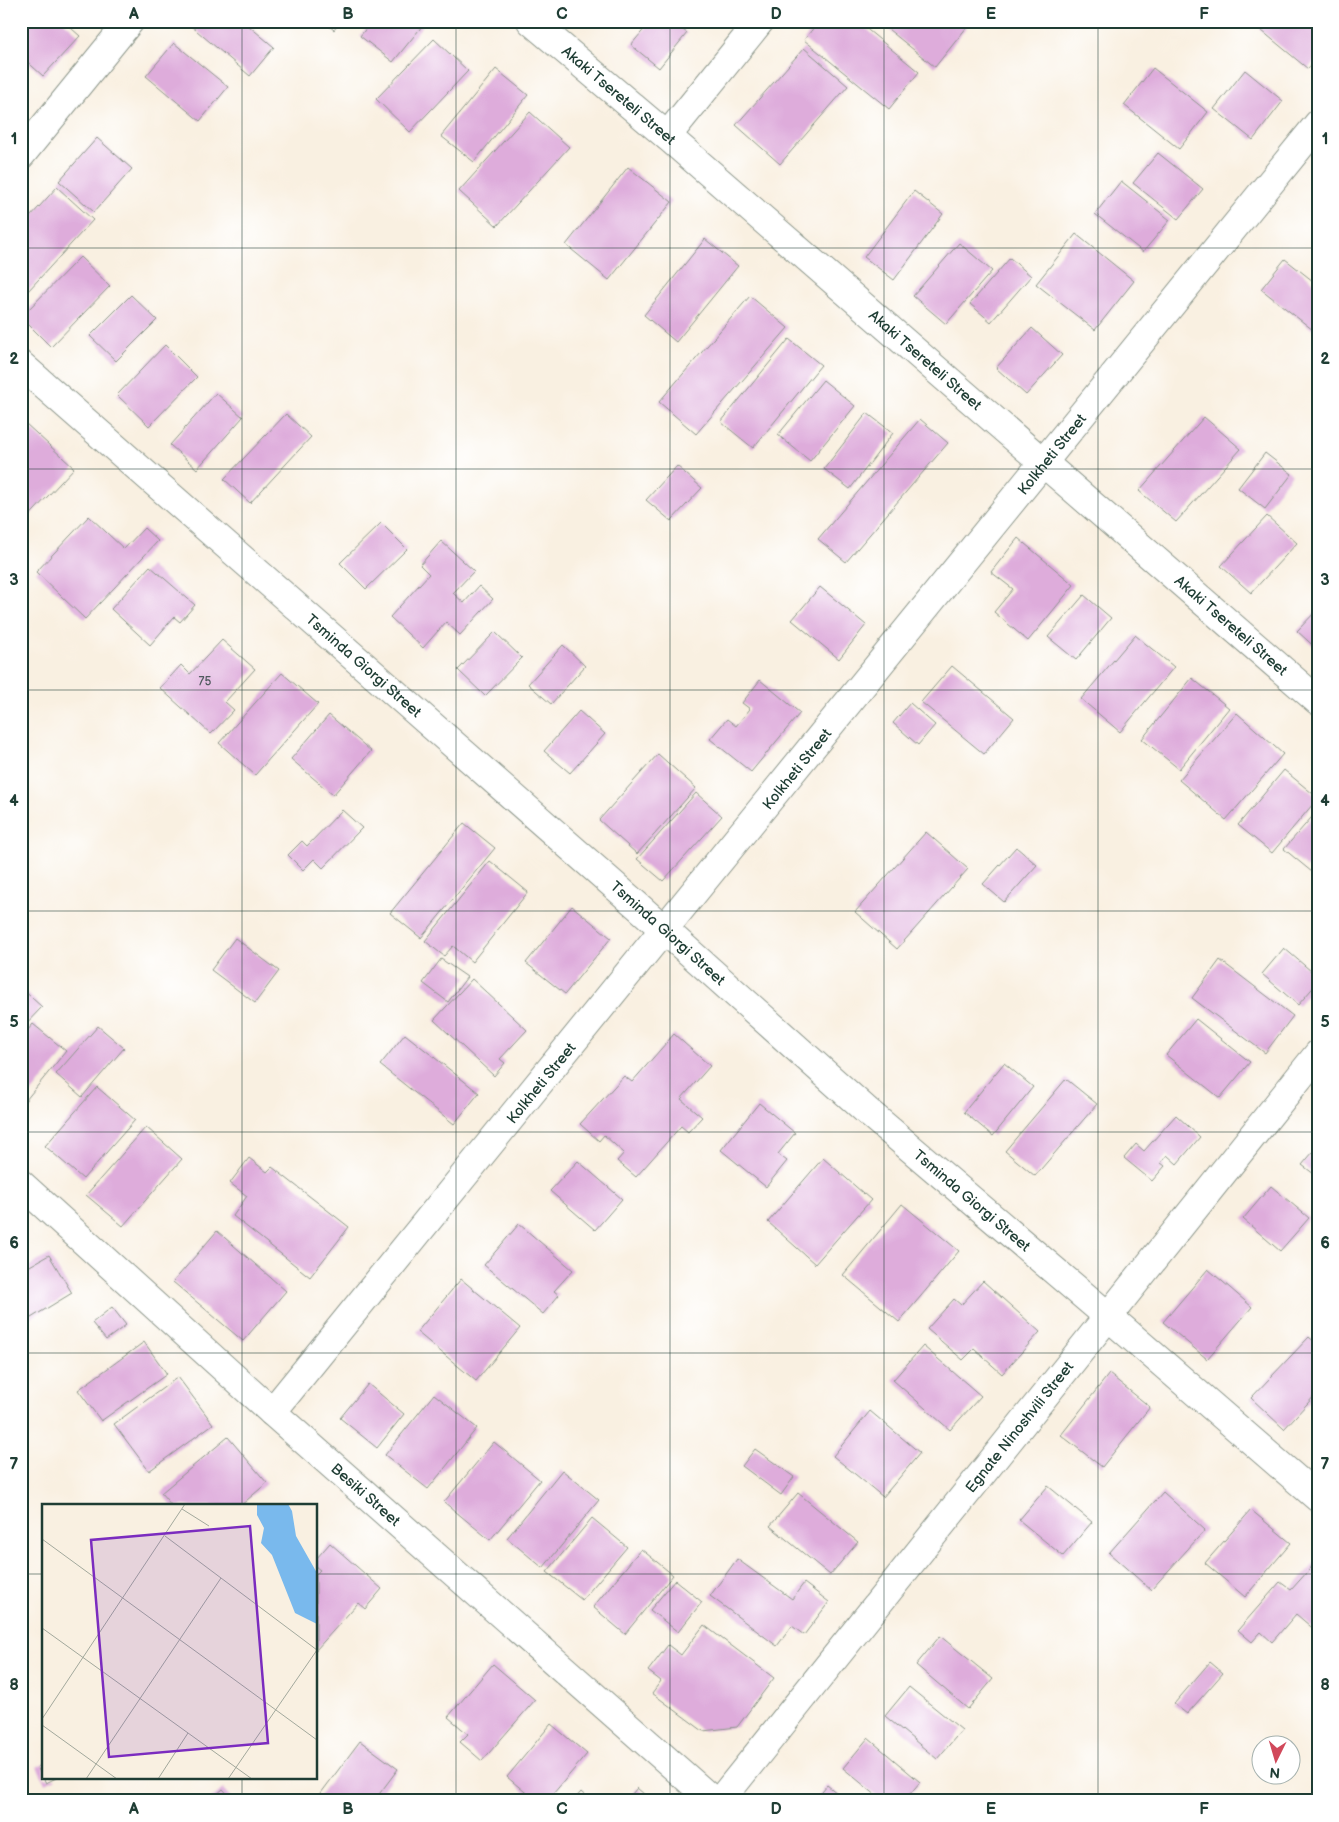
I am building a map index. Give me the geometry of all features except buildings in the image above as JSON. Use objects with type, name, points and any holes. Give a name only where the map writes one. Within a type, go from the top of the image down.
[{"type":"street","points":[[21,155],[130,21]]},
{"type":"street","name":"Akaki Tsereteli Street","points":[[531,21],[667,136],[1318,701]]},
{"type":"street","points":[[667,136],[760,21]]},
{"type":"street","name":"Kolkheti Street","points":[[272,1412],[666,931],[1318,124]]},
{"type":"street","name":"Tsminda Giorgi Street","points":[[21,364],[666,931],[868,1112],[1318,1498]]},
{"type":"street","name":"Egnate Ninoshvili Street","points":[[720,1801],[1318,1054]]},
{"type":"street","name":"Besiki Street","points":[[21,1184],[272,1412],[713,1801]]}]
